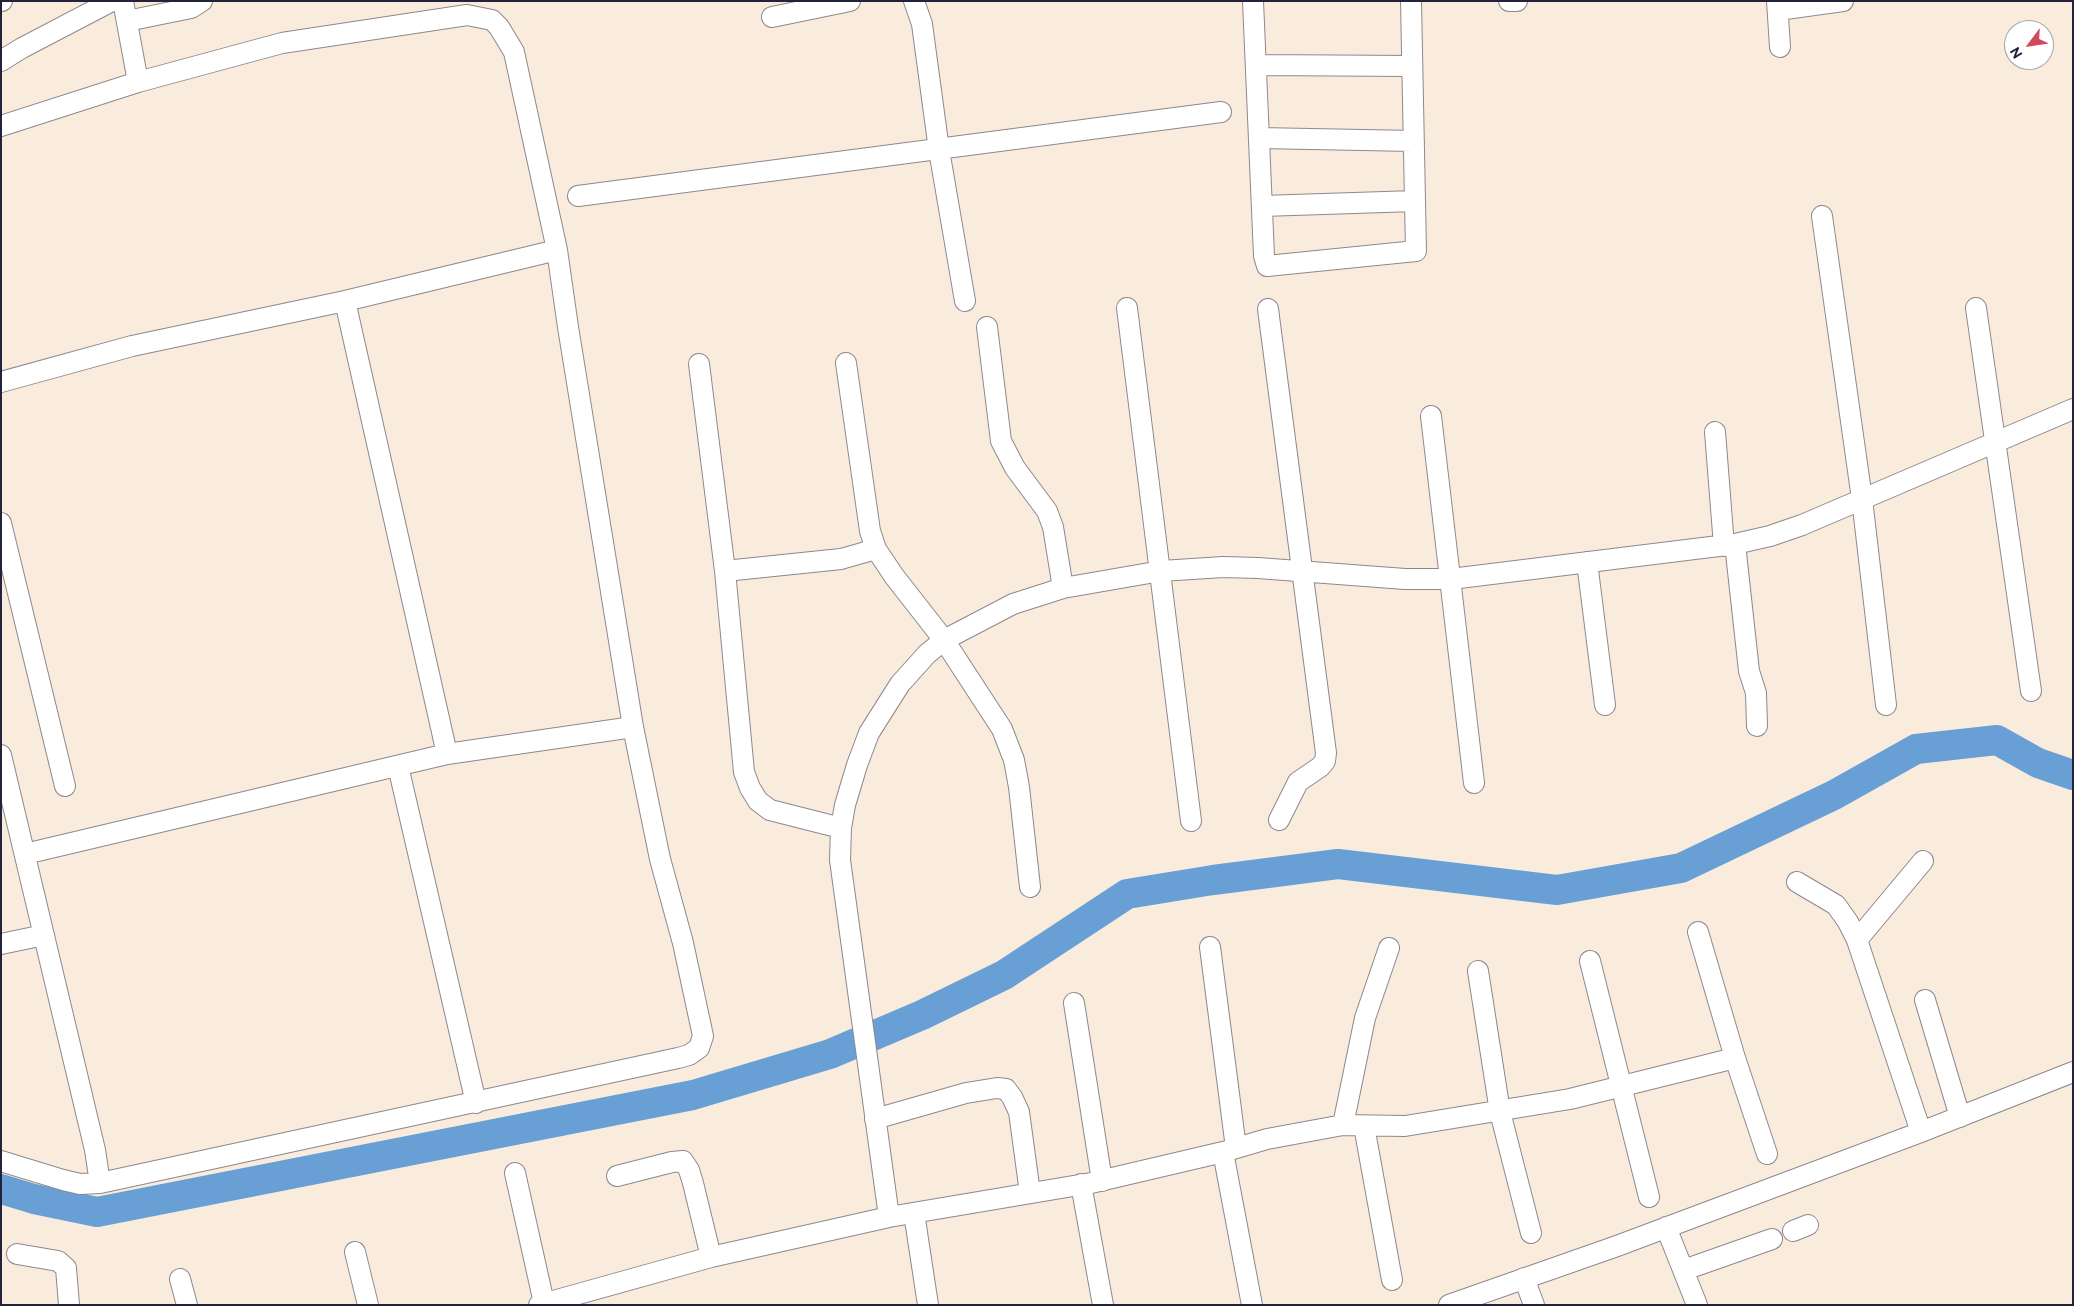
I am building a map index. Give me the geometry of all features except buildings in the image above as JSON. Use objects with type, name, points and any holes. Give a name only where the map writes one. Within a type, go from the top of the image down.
[{"type":"street","points":[[1,61],[112,1]]},
{"type":"street","points":[[123,1],[138,82]]},
{"type":"street","points":[[127,22],[191,8],[202,1]]},
{"type":"street","points":[[772,18],[850,1]]},
{"type":"street","points":[[914,1],[922,24],[939,150],[965,301]]},
{"type":"street","points":[[922,24],[926,1]]},
{"type":"street","points":[[1260,1],[1253,1],[1264,256],[1267,266],[1416,251],[1411,1]]},
{"type":"street","points":[[1510,1],[1517,1]]},
{"type":"street","points":[[1780,47],[1778,6],[1843,1]]},
{"type":"street","points":[[1,126],[138,82],[282,43],[466,15],[492,20],[499,27],[514,52],[557,250],[633,727],[660,859],[683,943],[703,1036],[699,1048],[689,1055],[678,1058],[100,1183],[80,1184],[1,1161]]},
{"type":"street","points":[[1256,66],[1412,66]]},
{"type":"street","points":[[578,196],[1221,112]]},
{"type":"street","points":[[1259,138],[1414,141]]},
{"type":"street","points":[[1262,206],[1415,201]]},
{"type":"street","points":[[1822,216],[1862,499],[1886,705]]},
{"type":"street","points":[[1,382],[132,346],[345,302],[557,250]]},
{"type":"street","points":[[345,302],[447,754]]},
{"type":"street","points":[[1127,308],[1191,821]]},
{"type":"street","points":[[1976,308],[2031,691]]},
{"type":"street","points":[[1268,309],[1326,752],[1325,761],[1320,767],[1298,782],[1280,820]]},
{"type":"street","points":[[987,327],[1001,441],[1015,468],[1047,511],[1053,527],[1062,588]]},
{"type":"street","points":[[846,363],[870,531],[876,549],[894,576],[944,640],[1002,729],[1014,760],[1019,787],[1030,887]]},
{"type":"street","points":[[699,364],[725,571],[744,772],[750,788],[758,800],[770,810],[841,828]]},
{"type":"street","points":[[889,1217],[840,860],[841,828],[845,805],[869,733],[900,684],[927,654],[944,640],[1012,604],[1062,588],[1161,571],[1223,567],[1405,579],[1451,579],[1729,545],[1770,536],[2073,409]]},
{"type":"street","points":[[1431,416],[1474,783]]},
{"type":"street","points":[[1715,432],[1729,545],[1749,671],[1756,693],[1757,726]]},
{"type":"street","points":[[1,523],[5,553],[65,786]]},
{"type":"street","points":[[725,571],[841,559],[876,549]]},
{"type":"street","points":[[1588,562],[1605,705]]},
{"type":"street","points":[[25,854],[447,754],[633,727]]},
{"type":"street","points":[[1,755],[95,1150],[100,1183]]},
{"type":"street","points":[[398,766],[476,1103]]},
{"type":"street","points":[[1857,940],[1923,861]]},
{"type":"street","points":[[1797,882],[1836,906],[1848,922],[1857,940],[1921,1132]]},
{"type":"street","points":[[1698,932],[1735,1058],[1767,1154]]},
{"type":"street","points":[[1,944],[44,935]]},
{"type":"street","points":[[1210,947],[1229,1150],[1252,1305]]},
{"type":"street","points":[[1343,1125],[1365,1018],[1389,948]]},
{"type":"street","points":[[1590,961],[1623,1086],[1649,1197]]},
{"type":"street","points":[[1478,971],[1500,1112],[1531,1233]]},
{"type":"street","points":[[1925,1000],[1960,1117]]},
{"type":"street","points":[[1074,1003],[1102,1181]]},
{"type":"street","points":[[515,1172],[542,1304],[711,1256],[889,1217],[1102,1181],[1267,1139],[1343,1125],[1405,1126],[1570,1100],[1735,1058]]},
{"type":"street","points":[[1449,1305],[1921,1132],[2073,1072]]},
{"type":"street","points":[[875,1119],[966,1093],[997,1088],[1006,1089],[1019,1112],[1030,1193]]},
{"type":"street","points":[[1364,1126],[1392,1280]]},
{"type":"street","points":[[616,1176],[683,1161],[694,1183],[711,1256]]},
{"type":"street","points":[[1081,1184],[1103,1305]]},
{"type":"street","points":[[914,1213],[928,1305]]},
{"type":"street","points":[[1666,1227],[1697,1305]]},
{"type":"street","points":[[1684,1270],[1772,1239]]},
{"type":"street","points":[[355,1252],[368,1305]]},
{"type":"street","points":[[17,1254],[58,1261],[66,1268],[69,1305]]},
{"type":"street","points":[[1524,1278],[1534,1305]]},
{"type":"street","points":[[180,1279],[187,1305]]},
{"type":"waterway","points":[[1,1189],[34,1199],[97,1212],[693,1095],[830,1054],[922,1015],[1004,975],[1127,894],[1213,880],[1338,864],[1557,890],[1681,868],[1834,795],[1916,749],[1997,740],[2038,763],[2073,775]]}]
